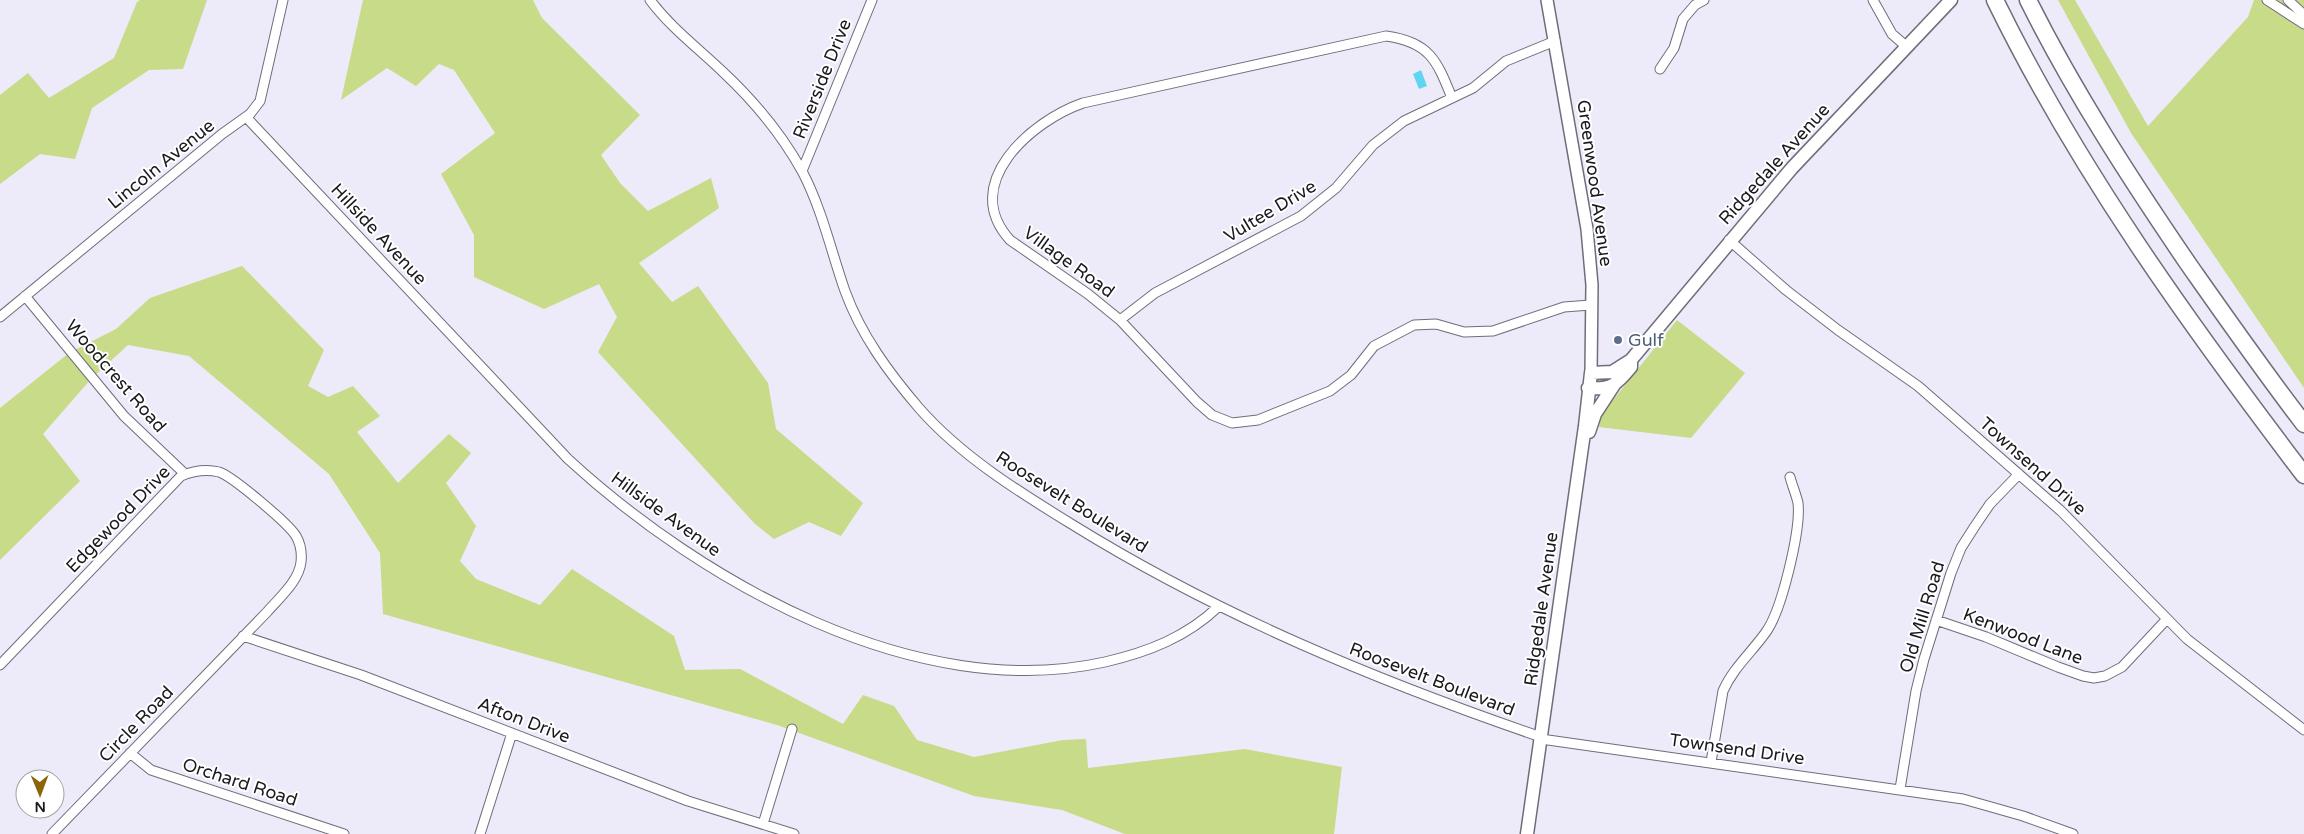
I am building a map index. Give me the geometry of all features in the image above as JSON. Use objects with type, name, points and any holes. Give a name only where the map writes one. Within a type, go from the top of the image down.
[{"type":"highway","points":[[1995,0],[2070,137],[2146,256],[2207,345],[2304,475]]},
{"type":"highway","points":[[2028,0],[2098,125],[2134,182],[2229,322],[2304,424]]},
{"type":"main road","name":"Ridgedale Avenue","points":[[1527,834],[1583,440],[1590,373],[1612,372],[1631,360],[1729,240],[1792,168],[1951,0]]},
{"type":"main road","name":"Ridgedale Avenue","points":[[1614,385],[1632,367],[1631,360]]},
{"type":"main road","points":[[1588,388],[1601,389],[1614,385]]},
{"type":"main road","points":[[1583,440],[1591,430],[1595,414],[1614,385]]},
{"type":"street","name":"Lincoln Avenue","points":[[0,318],[222,134],[256,109],[260,101],[283,0]]},
{"type":"street","name":"Roosevelt Boulevard","points":[[650,0],[678,32],[746,95],[785,145],[802,171],[815,198],[846,293],[867,338],[888,368],[930,420],[980,463],[1036,503],[1114,550],[1219,606],[1378,677],[1541,738]]},
{"type":"street","name":"Riverside Drive","points":[[802,171],[872,0]]},
{"type":"street","name":"Greenwood Avenue","points":[[1547,0],[1586,221],[1591,264],[1590,373]]},
{"type":"street","points":[[1660,69],[1674,48],[1683,19],[1695,5],[1704,0]]},
{"type":"street","points":[[1873,0],[1892,34],[1907,47]]},
{"type":"street","points":[[2268,0],[2304,24]]},
{"type":"street","points":[[2288,0],[2304,15]]},
{"type":"street","name":"Village Road","points":[[1452,98],[1438,65],[1432,56],[1412,42],[1386,36],[1083,103],[1055,115],[1021,143],[1001,167],[993,192],[994,212],[1002,232],[1010,240],[1081,288],[1120,320],[1197,402],[1212,415],[1232,423],[1258,420],[1330,391],[1351,375],[1374,346],[1414,325],[1436,324],[1464,332],[1481,333],[1493,331],[1564,307],[1591,305]]},
{"type":"street","name":"Vultee Drive","points":[[1120,320],[1154,293],[1301,216],[1336,188],[1373,145],[1388,132],[1415,114],[1473,88],[1506,61],[1555,41]]},
{"type":"street","name":"Hillside Avenue","points":[[246,117],[568,459],[591,480],[671,542],[736,582],[778,604],[824,625],[906,654],[951,664],[1004,671],[1062,669],[1091,665],[1139,653],[1188,631],[1219,606]]},
{"type":"street","name":"Townsend Drive","points":[[1729,240],[1800,301],[1918,386],[2061,511],[2167,620],[2209,657],[2304,730]]},
{"type":"street","name":"Woodcrest Road","points":[[25,296],[124,416],[185,474]]},
{"type":"street","name":"Edgewood Drive","points":[[0,664],[181,476],[207,470],[226,475],[289,528],[299,542],[301,562],[294,580],[243,636]]},
{"type":"street","name":"Old Mill Road","points":[[1900,789],[1916,691],[1936,620],[1961,548],[1990,504],[2019,474]]},
{"type":"street","points":[[1711,762],[1723,690],[1728,680],[1767,632],[1776,614],[1796,540],[1798,523],[1798,502],[1790,477]]},
{"type":"street","name":"Kenwood Lane","points":[[1936,620],[2004,644],[2075,673],[2094,678],[2105,676],[2122,667],[2167,620]]},
{"type":"street","name":"Afton Drive","points":[[243,636],[361,675],[688,801],[794,834]]},
{"type":"street","name":"Circle Road","points":[[52,834],[243,636]]},
{"type":"street","points":[[763,824],[792,729]]},
{"type":"street","points":[[480,834],[512,733]]},
{"type":"street","name":"Townsend Drive","points":[[1541,738],[1900,789],[1978,802],[2073,834]]},
{"type":"street","name":"Orchard Road","points":[[130,753],[151,770],[344,834]]},
{"type":"green space","points":[[140,0],[207,0],[183,69],[149,70],[92,108],[75,159],[40,154],[0,184],[0,95],[28,73],[49,98],[114,58],[137,2]]},
{"type":"green space","points":[[363,0],[533,0],[542,18],[640,115],[601,155],[620,183],[648,211],[711,178],[719,208],[639,263],[672,302],[698,286],[768,383],[776,429],[863,503],[841,536],[809,522],[774,539],[755,524],[598,352],[617,317],[599,284],[544,309],[474,277],[474,235],[441,174],[495,133],[454,70],[439,64],[416,86],[387,68],[341,100]]},
{"type":"green space","points":[[2058,0],[2075,0],[2148,126],[2248,17],[2254,0],[2304,0],[2304,388],[2131,133]]},
{"type":"green space","points":[[242,266],[324,350],[308,386],[328,397],[353,386],[380,416],[357,432],[398,483],[449,434],[471,453],[446,483],[476,526],[460,561],[476,579],[540,605],[572,569],[674,636],[685,670],[740,669],[843,724],[863,695],[894,706],[917,740],[974,757],[1063,740],[1086,739],[1088,768],[1245,749],[1342,767],[1334,834],[1125,834],[1062,810],[974,796],[777,725],[383,614],[380,553],[329,474],[189,356],[128,345],[91,379],[43,434],[80,481],[0,560],[0,408],[69,353],[116,329],[150,298]]},
{"type":"green space","points":[[1677,320],[1745,373],[1691,438],[1599,427],[1601,415]]},
{"type":"water","points":[[1421,70],[1427,86],[1419,89],[1413,74]]},
{"type":"place","name":"Gulf","points":[[1618,340]]}]
